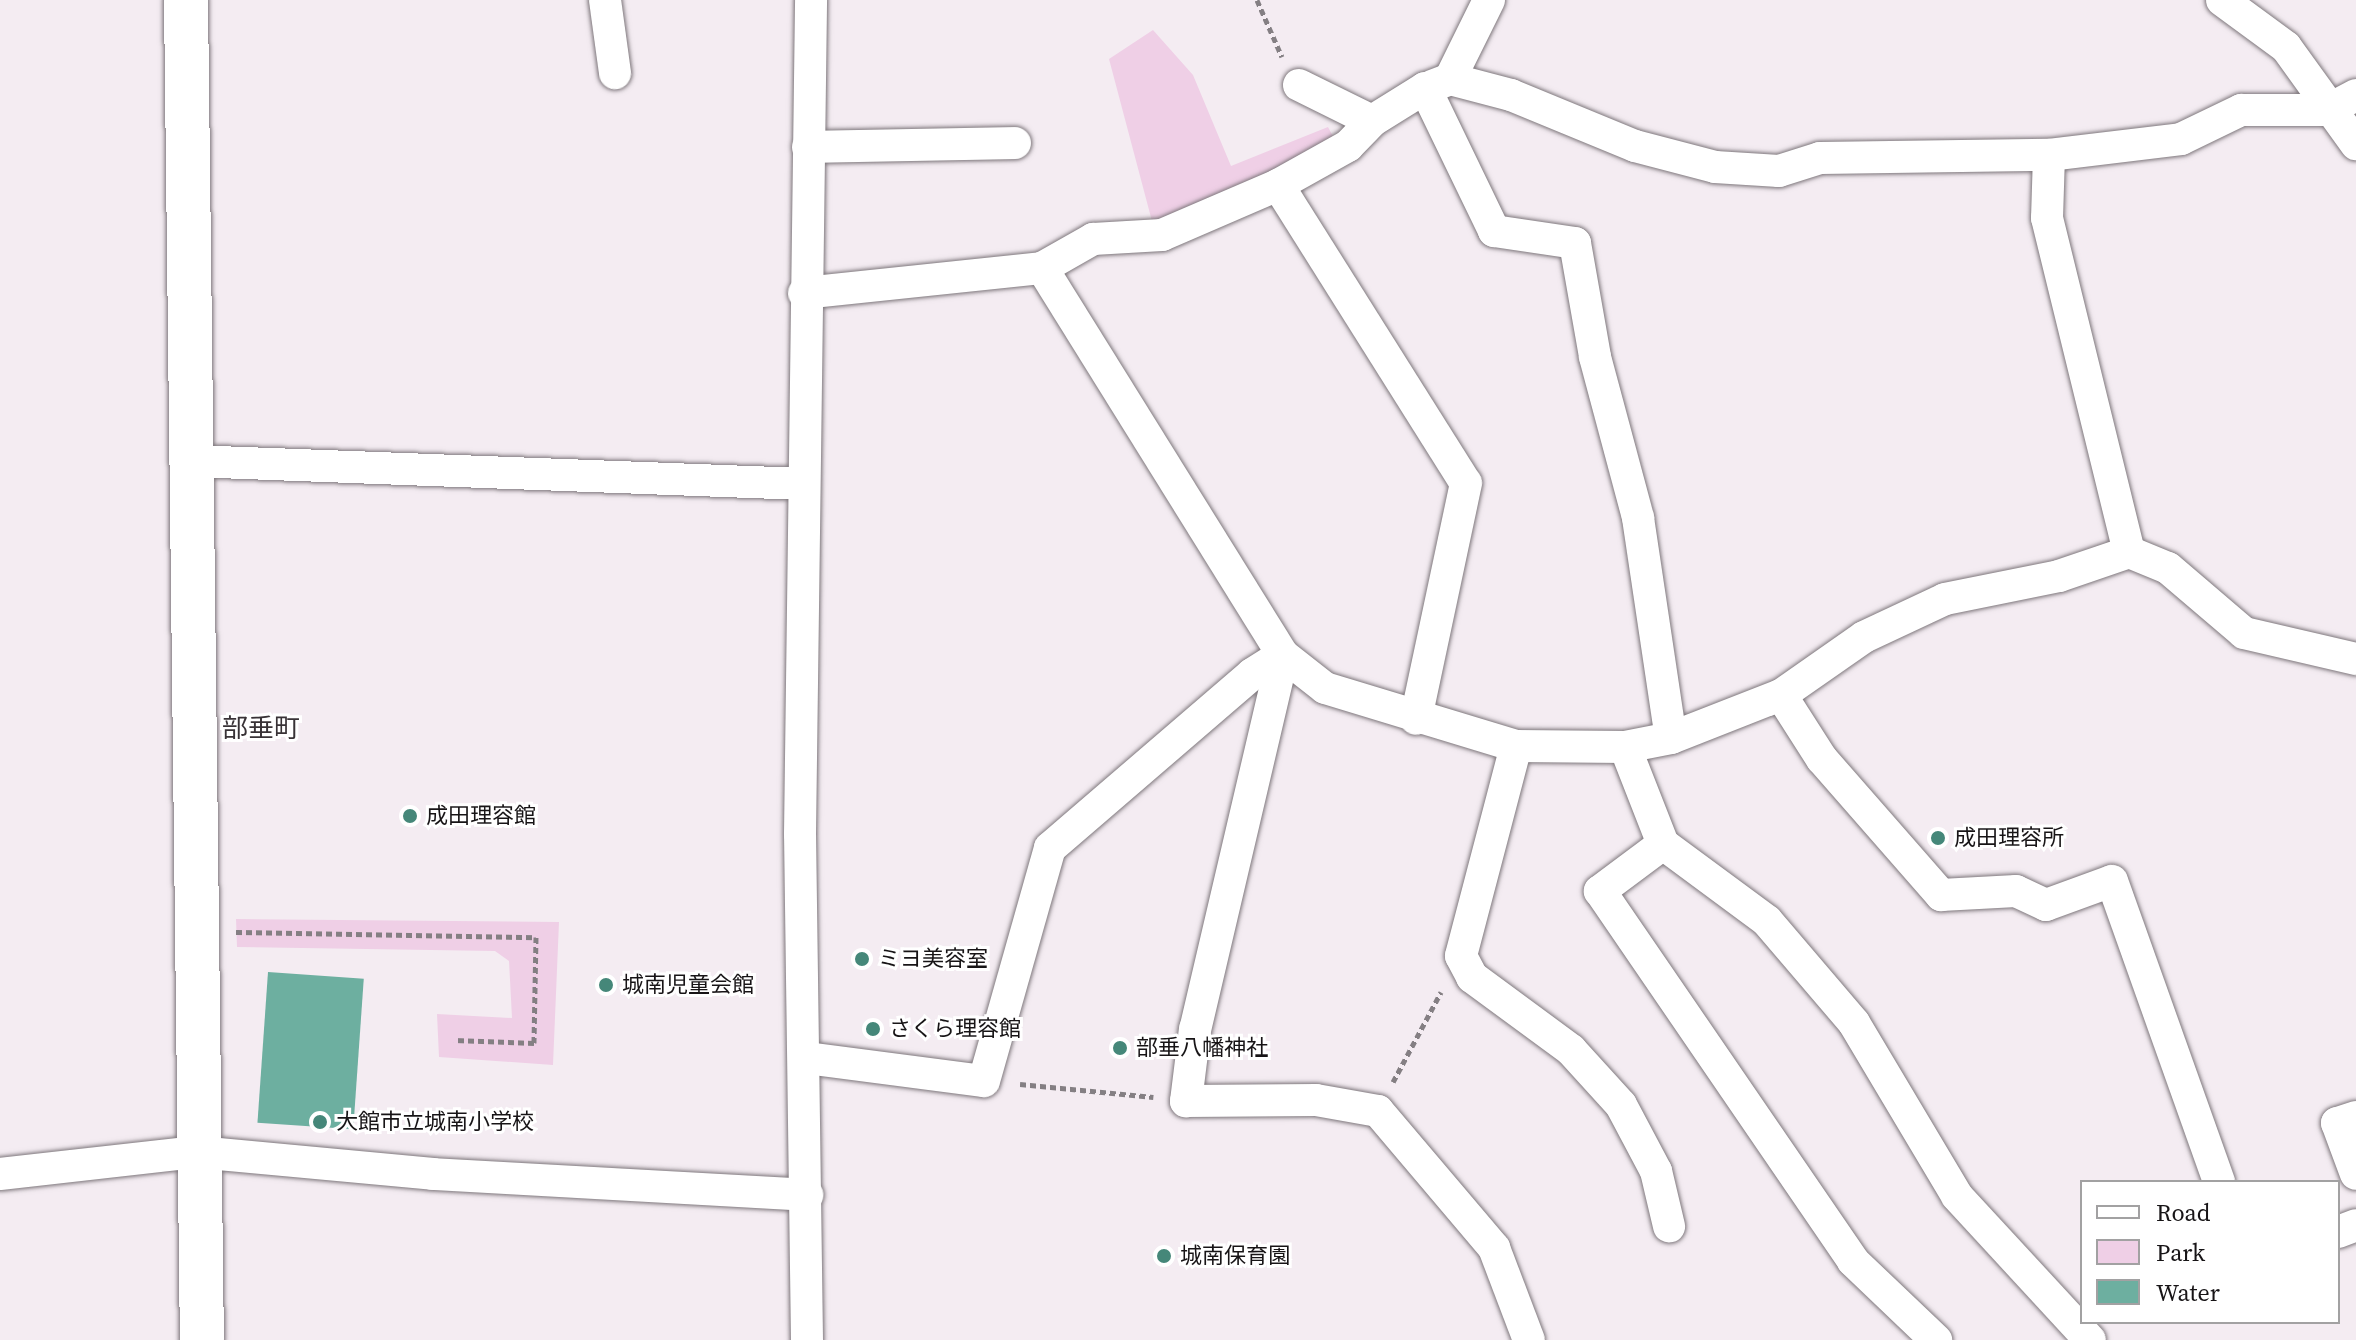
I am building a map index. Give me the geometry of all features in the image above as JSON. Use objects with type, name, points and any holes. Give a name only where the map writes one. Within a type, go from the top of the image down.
[{"type":"street","points":[[186,0],[197,1152],[202,1340]]},
{"type":"street","points":[[605,0],[615,73]]},
{"type":"street","points":[[807,1340],[806,1058],[800,834],[804,293],[811,0]]},
{"type":"street","points":[[804,293],[1042,268],[1093,239],[1162,235],[1278,185],[1348,146],[1372,121],[1438,84],[1489,0]]},
{"type":"street","points":[[2222,0],[2286,47],[2328,110],[2356,144]]},
{"type":"street","points":[[1438,84],[1511,95],[1635,146],[1715,167],[1779,171],[1820,158],[2049,155],[2181,139],[2241,110],[2328,110],[2356,95]]},
{"type":"street","points":[[1438,84],[1494,231],[1575,243],[1595,357],[1638,518],[1671,738]]},
{"type":"street","points":[[1299,85],[1335,107],[1372,121]]},
{"type":"street","points":[[808,147],[1015,143]]},
{"type":"street","points":[[2049,155],[2047,218],[2129,552]]},
{"type":"street","points":[[1278,185],[1466,483],[1416,719]]},
{"type":"street","points":[[1042,268],[1283,655],[1325,688],[1416,719],[1516,746],[1625,747],[1671,738],[1781,695],[1864,637],[1945,599],[2059,576],[2129,552],[2168,568],[2244,633],[2354,664]]},
{"type":"street","points":[[191,461],[803,484]]},
{"type":"street","points":[[806,1058],[984,1081],[1050,848],[1211,710],[1283,655]]},
{"type":"street","points":[[1283,655],[1195,1029],[1186,1101],[1316,1100],[1378,1111],[1494,1248],[1529,1340]]},
{"type":"street","points":[[1781,695],[1822,759],[1941,895],[2016,891],[2046,905],[2112,881],[2218,1180]]},
{"type":"street","points":[[1516,746],[1461,956],[1472,977],[1571,1050],[1621,1105],[1656,1171],[1669,1226]]},
{"type":"street","points":[[1625,747],[1663,844],[1767,921],[1854,1023],[1957,1196],[2090,1340]]},
{"type":"street","points":[[1663,844],[1600,891],[1853,1261],[1936,1340]]},
{"type":"street","points":[[2356,1117],[2337,1123],[2356,1174]]},
{"type":"street","points":[[0,1174],[197,1152],[433,1174],[807,1195]]},
{"type":"path","points":[[1257,0],[1299,85]]},
{"type":"path","points":[[195,931],[536,937],[534,1043],[454,1040]]},
{"type":"path","points":[[1378,1111],[1461,956]]},
{"type":"path","points":[[984,1081],[1186,1101]]},
{"type":"green space","points":[[1153,30],[1193,75],[1231,166],[1328,127],[1337,144],[1153,225],[1109,59]]},
{"type":"green space","points":[[236,919],[559,922],[553,1065],[439,1057],[437,1014],[512,1018],[509,961],[495,951],[237,947]]},
{"type":"water","points":[[268,972],[364,979],[353,1129],[257,1123]]},
{"type":"place","name":"成田理容館","points":[[410,816]]},
{"type":"place","name":"成田理容所","points":[[1938,838]]},
{"type":"place","name":"ミヨ美容室","points":[[862,959]]},
{"type":"place","name":"城南児童会館","points":[[606,985]]},
{"type":"place","name":"さくら理容館","points":[[873,1029]]},
{"type":"place","name":"部垂八幡神社","points":[[1120,1048]]},
{"type":"place","name":"大館市立城南小学校","points":[[320,1122]]},
{"type":"place","name":"城南保育園","points":[[1164,1256]]},
{"type":"district","name":"部垂町","points":[[261,729]]}]
